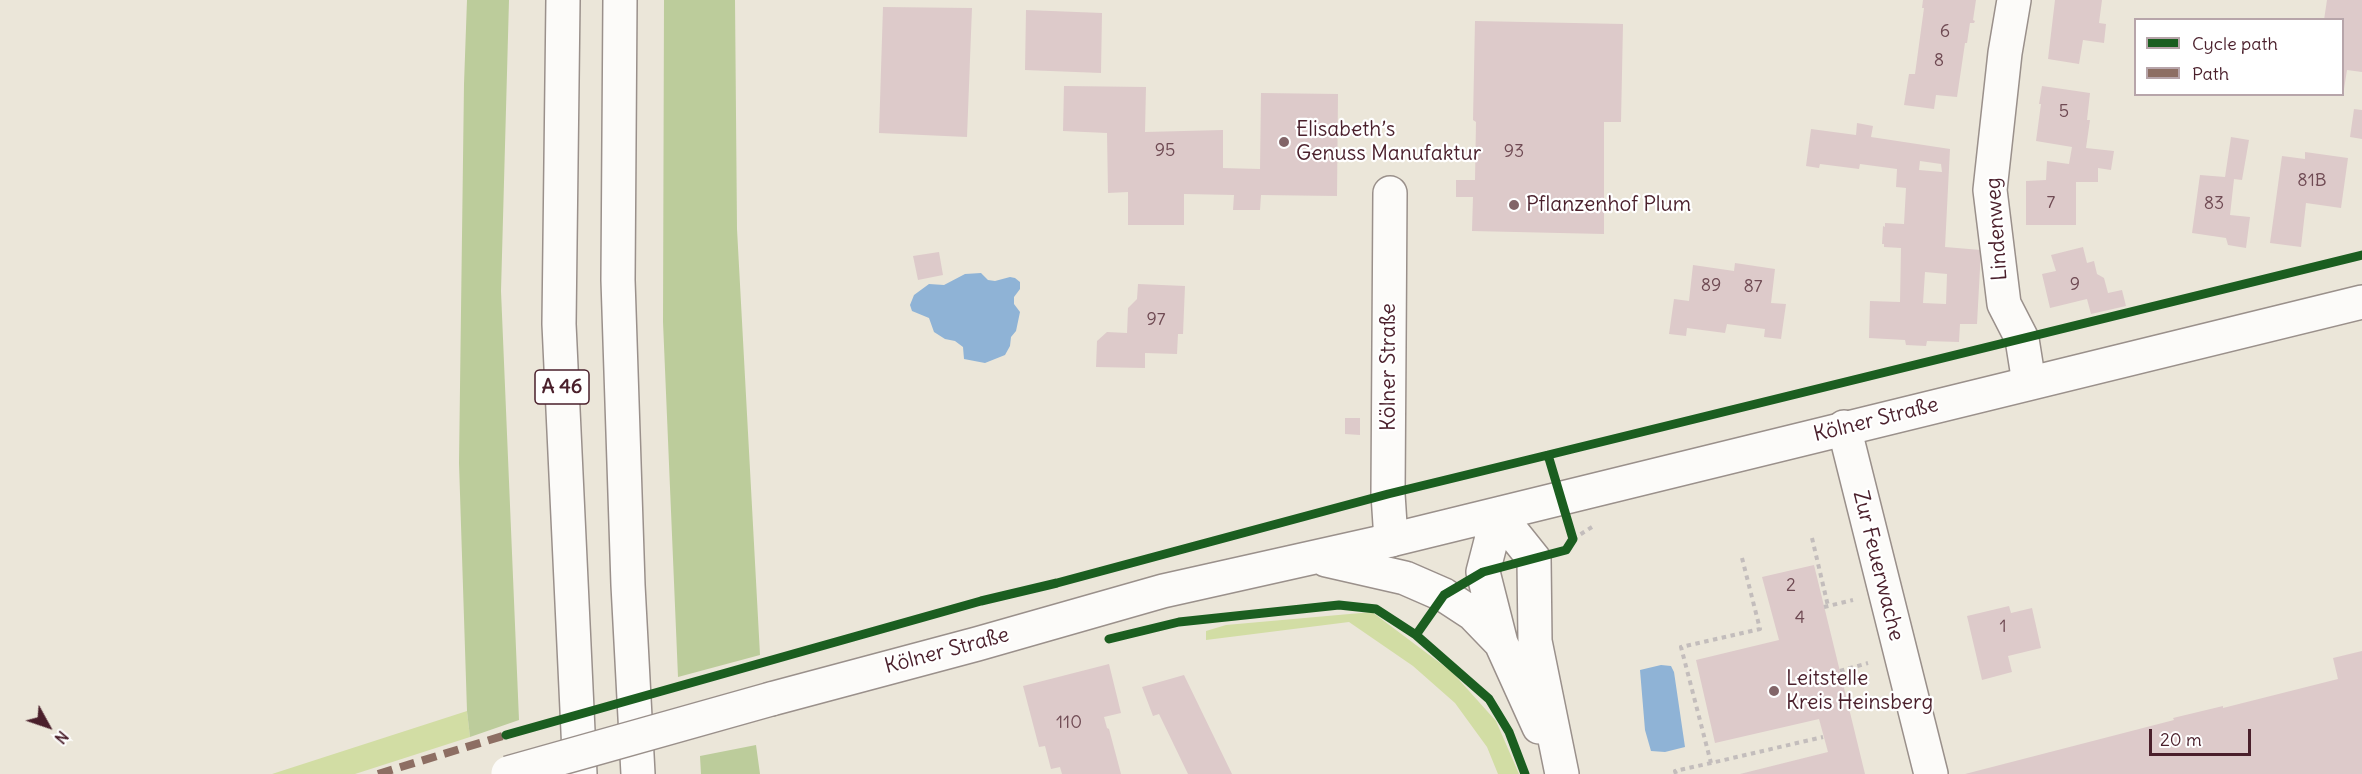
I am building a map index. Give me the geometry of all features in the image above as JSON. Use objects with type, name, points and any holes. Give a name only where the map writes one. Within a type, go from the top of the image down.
[{"type":"main road","name":"A 46","points":[[563,0],[559,324],[580,774]]},
{"type":"main road","points":[[620,0],[618,280],[628,585],[638,774]]},
{"type":"main road","name":"Lindenweg","points":[[2014,0],[2005,53],[1990,190],[2004,304],[2022,339],[2028,383]]},
{"type":"main road","name":"Kölner Straße","points":[[1390,193],[1388,494],[1391,540]]},
{"type":"main road","name":"Kölner Straße","points":[[506,774],[977,644],[1152,593],[1391,540],[1844,427],[2362,302]]},
{"type":"main road","name":"Zur Feuerwache","points":[[1844,427],[1931,774]]},
{"type":"main road","points":[[1498,514],[1534,558],[1536,641],[1561,772]]},
{"type":"main road","points":[[1498,514],[1483,572],[1501,643],[1561,772]]},
{"type":"main road","points":[[1312,558],[1405,578],[1444,595],[1473,614],[1501,643]]},
{"type":"path","points":[[1534,558],[1566,550],[1574,539],[1560,498]]},
{"type":"path","points":[[1812,538],[1828,606]]},
{"type":"path","points":[[1711,762],[1681,647],[1760,629],[1742,558]]},
{"type":"path","points":[[1676,774],[1675,771],[1823,737]]},
{"type":"green space","points":[[467,0],[509,0],[501,291],[519,720],[470,737],[467,711],[459,463]]},
{"type":"green space","points":[[664,0],[735,0],[737,229],[760,655],[678,677],[663,322]]},
{"type":"green space","points":[[1372,612],[1452,672],[1496,721],[1519,774],[1498,774],[1487,747],[1455,703],[1413,666],[1349,622],[1206,640],[1206,631],[1226,625]]},
{"type":"green space","points":[[467,711],[470,737],[355,774],[272,774]]},
{"type":"green space","points":[[756,745],[760,774],[701,774],[700,756]]},
{"type":"water","points":[[981,273],[988,280],[995,281],[1010,277],[1020,282],[1020,289],[1014,297],[1014,304],[1020,312],[1010,346],[1005,355],[985,363],[964,359],[963,347],[934,332],[929,318],[912,311],[910,305],[914,295],[929,284],[944,285],[965,274]]},
{"type":"water","points":[[1661,665],[1671,666],[1674,672],[1685,747],[1665,752],[1651,751],[1645,730],[1640,670]]},
{"type":"building","points":[[1923,0],[1976,0],[1973,20],[1975,21],[1970,23],[1967,43],[1965,43],[1957,97],[1936,95],[1934,109],[1904,105],[1909,74],[1915,74],[1924,8],[1922,8]]},
{"type":"building","points":[[2055,0],[2102,0],[2099,23],[2106,24],[2104,43],[2083,40],[2079,64],[2048,59]]},
{"type":"building","points":[[2327,0],[2362,0],[2362,72],[2347,70],[2344,89],[2344,18],[2324,18]]},
{"type":"building","points":[[883,7],[972,8],[967,137],[879,133]]},
{"type":"building","points":[[1026,10],[1102,13],[1101,73],[1025,70]]},
{"type":"building","points":[[1475,21],[1623,24],[1621,122],[1604,122],[1604,234],[1472,231],[1473,197],[1456,197],[1456,180],[1475,180],[1476,122],[1473,120]]},
{"type":"building","points":[[1064,86],[1146,87],[1145,132],[1223,130],[1223,168],[1260,169],[1261,93],[1338,94],[1337,196],[1261,195],[1260,210],[1233,210],[1234,195],[1184,194],[1184,225],[1128,225],[1128,192],[1108,193],[1107,133],[1063,131]]},
{"type":"building","points":[[2042,86],[2090,93],[2087,120],[2090,120],[2086,148],[2114,151],[2111,170],[2098,168],[2098,182],[2076,182],[2076,225],[2026,225],[2026,181],[2046,180],[2047,161],[2069,164],[2072,147],[2036,141]]},
{"type":"building","points":[[2354,109],[2362,110],[2362,139],[2350,137]]},
{"type":"building","points":[[1857,123],[1873,126],[1871,137],[1950,149],[1945,247],[1981,250],[1977,324],[1960,324],[1959,342],[1927,341],[1926,346],[1906,345],[1905,340],[1869,338],[1870,301],[1900,302],[1901,248],[1884,247],[1882,244],[1885,223],[1904,224],[1906,188],[1896,187],[1897,169],[1860,164],[1859,169],[1820,164],[1819,168],[1806,166],[1811,129],[1856,135]],"holes":[[[1920,161],[1941,164],[1942,172],[1919,170]],[[1925,272],[1947,274],[1946,304],[1923,303]]]},
{"type":"building","points":[[2231,137],[2249,140],[2242,180],[2234,179],[2230,215],[2250,217],[2246,248],[2228,245],[2226,238],[2192,233],[2200,175],[2225,177]]},
{"type":"building","points":[[2305,152],[2348,158],[2341,208],[2306,203],[2301,247],[2270,243],[2282,156],[2305,159]]},
{"type":"building","points":[[2083,247],[2087,263],[2094,261],[2097,274],[2104,278],[2108,293],[2122,290],[2126,306],[2091,314],[2087,299],[2050,308],[2042,274],[2056,271],[2051,255]]},
{"type":"building","points":[[939,252],[943,275],[918,280],[913,256]]},
{"type":"building","points":[[1735,263],[1775,269],[1771,303],[1786,304],[1781,339],[1764,337],[1765,329],[1727,324],[1725,333],[1687,328],[1686,336],[1669,334],[1674,299],[1689,301],[1693,265],[1734,271]]},
{"type":"building","points":[[1138,284],[1185,286],[1183,334],[1178,334],[1177,354],[1145,353],[1145,368],[1096,367],[1097,341],[1107,332],[1127,333],[1128,308],[1137,299]]},
{"type":"building","points":[[1345,418],[1360,418],[1360,435],[1345,434]]},
{"type":"building","name":"Leitstelle Kreis Heinsberg","points":[[1814,565],[1865,774],[1740,774],[1828,752],[1819,719],[1715,743],[1696,660],[1779,640],[1762,577]]},
{"type":"building","points":[[2009,606],[2011,613],[2032,608],[2041,648],[2008,656],[2012,672],[1982,680],[1967,616]]},
{"type":"building","points":[[2362,651],[2362,774],[1965,774],[2174,720],[2173,718],[2338,679],[2333,658]]},
{"type":"building","points":[[1109,664],[1121,713],[1104,717],[1121,774],[1062,774],[1060,767],[1051,769],[1045,746],[1039,747],[1023,686]]},
{"type":"building","points":[[1184,675],[1232,774],[1188,774],[1159,714],[1153,716],[1142,687]]},
{"type":"marked path","points":[[378,774],[506,735]]},
{"type":"cycle path","points":[[1548,455],[2362,255]]},
{"type":"cycle path","points":[[506,735],[981,601],[1057,583],[1388,494],[1548,455],[1573,539],[1566,550],[1483,572],[1444,595],[1416,635]]},
{"type":"cycle path","points":[[1109,639],[1179,622],[1339,605],[1376,609],[1416,635],[1489,699],[1509,732],[1525,774]]},
{"type":"place","name":"Elisabeth’s Genuss Manufaktur","points":[[1284,142]]},
{"type":"place","name":"Pflanzenhof Plum","points":[[1514,205]]},
{"type":"place","name":"Leitstelle Kreis Heinsberg","points":[[1774,691]]}]
